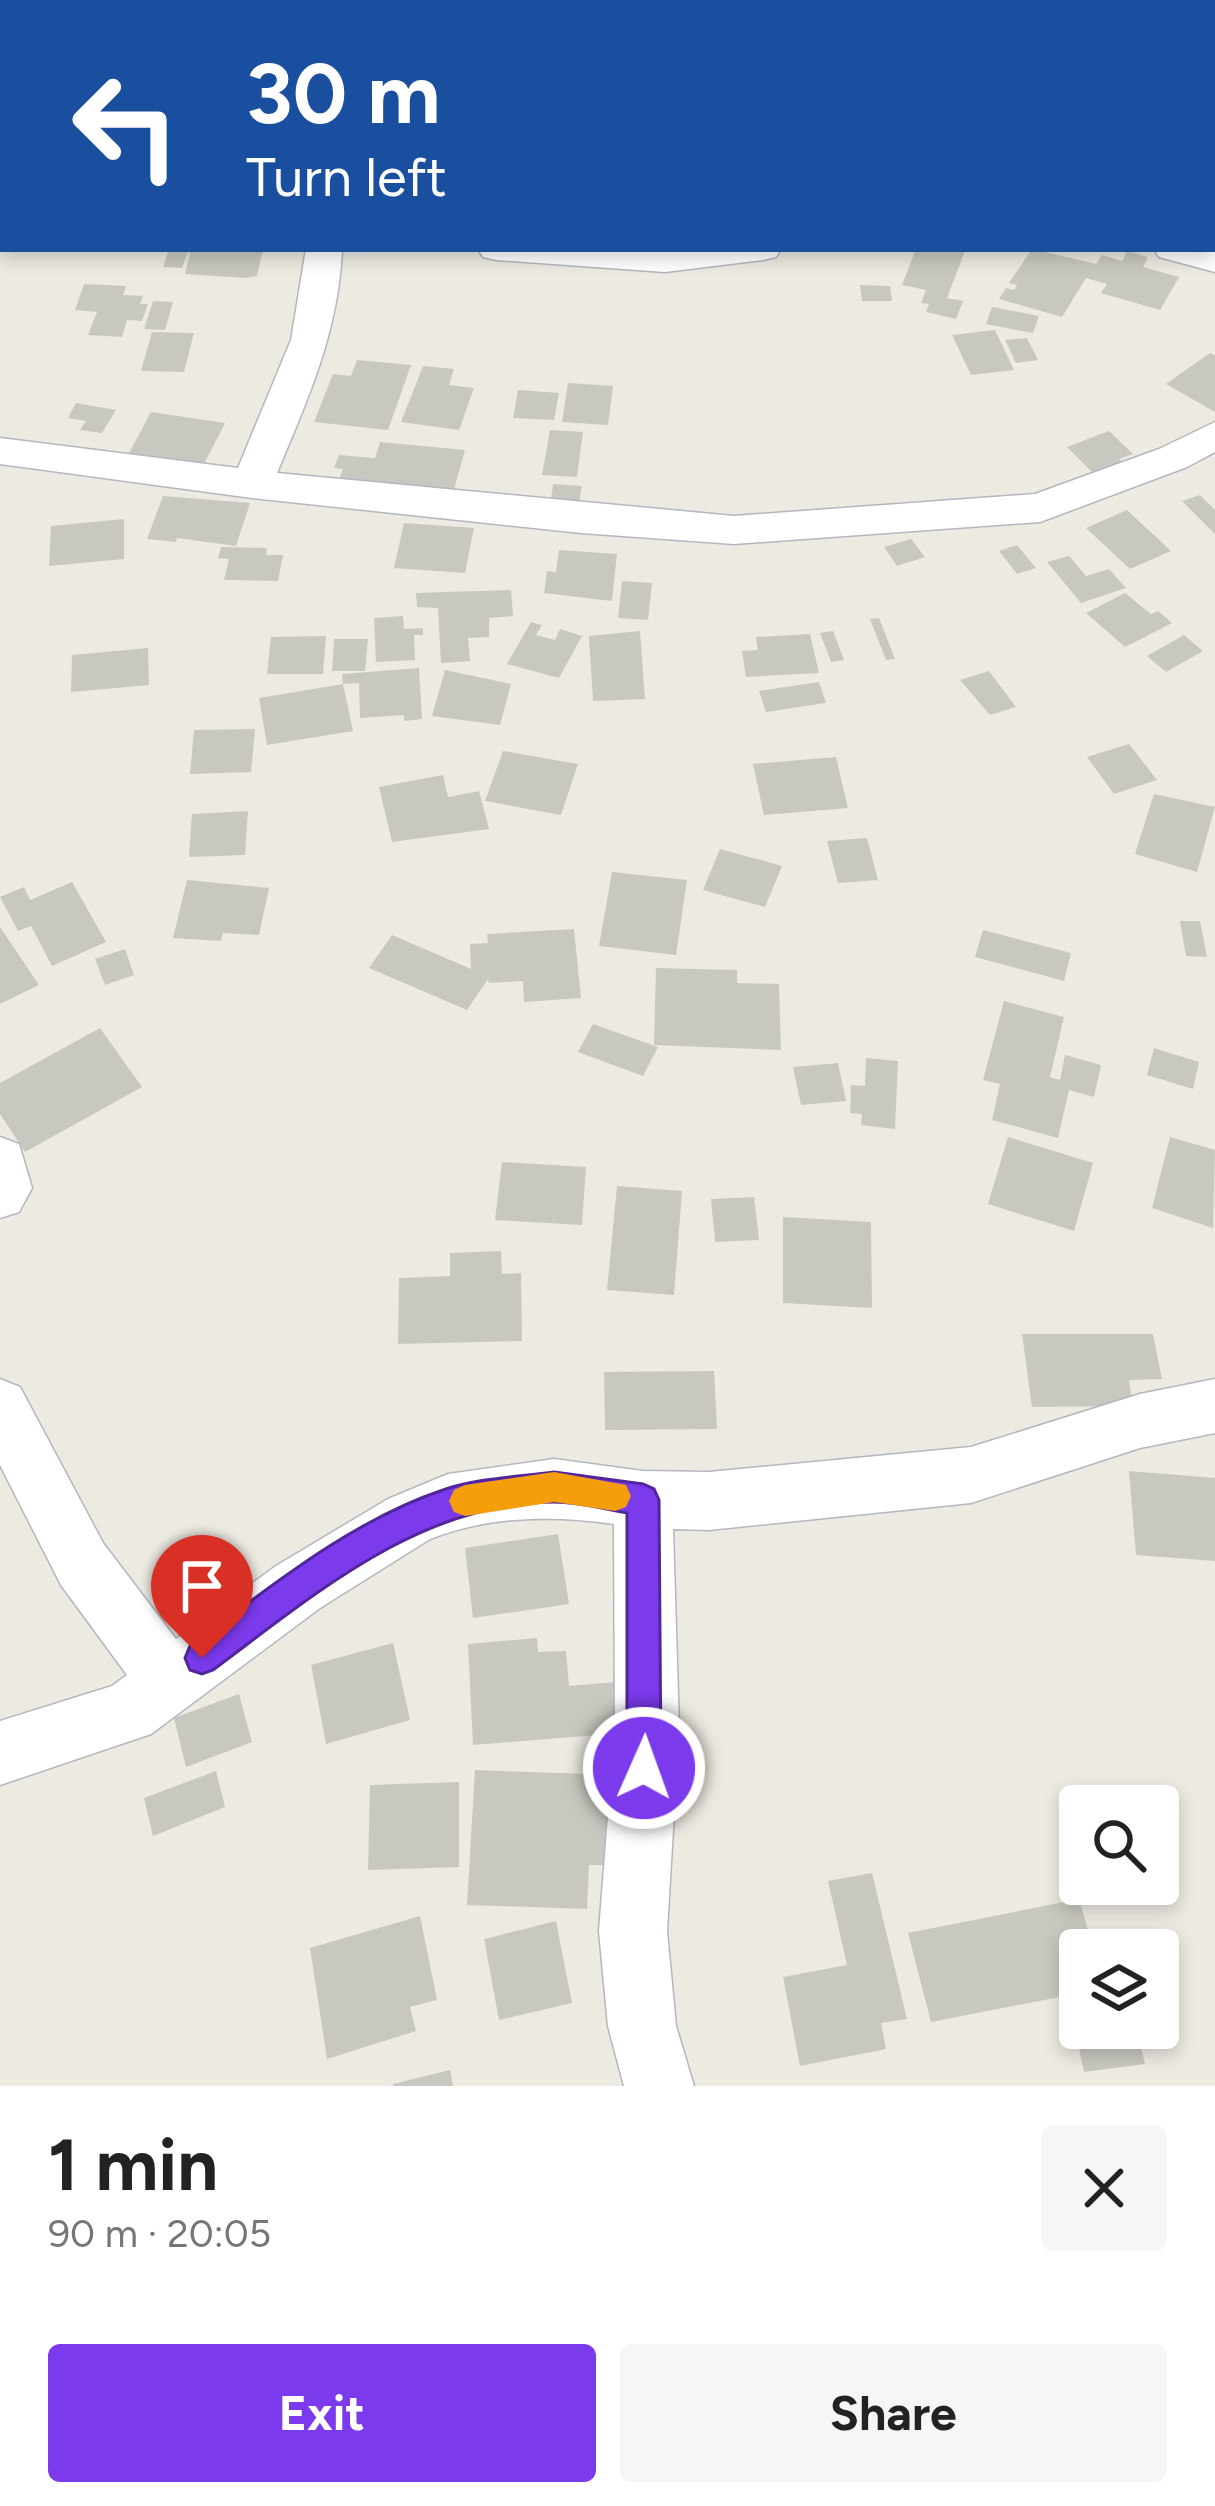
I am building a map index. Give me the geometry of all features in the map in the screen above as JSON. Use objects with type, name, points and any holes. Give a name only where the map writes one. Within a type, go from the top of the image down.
[{"type":"street","points":[[252,484],[302,369],[324,289],[324,252]]},
{"type":"street","points":[[538,252],[664,261],[738,252]]},
{"type":"street","points":[[1183,252],[1215,261]]},
{"type":"street","points":[[0,451],[104,460],[252,484],[734,530],[1040,508],[1173,458],[1215,435]]},
{"type":"street","points":[[0,1160],[5,1188],[0,1195]]},
{"type":"street","points":[[0,1406],[82,1564],[170,1682]]},
{"type":"street","points":[[0,1753],[129,1712],[298,1587],[409,1519],[448,1503],[554,1487],[643,1500],[709,1501],[971,1474],[1140,1421],[1215,1406]]},
{"type":"street","points":[[643,1500],[646,1728],[633,1931],[642,2026],[659,2086]]},
{"type":"building","points":[[168,252],[188,252],[182,268],[163,267]]},
{"type":"building","points":[[190,252],[262,252],[257,276],[185,274]]},
{"type":"building","points":[[915,252],[965,252],[947,298],[963,301],[956,319],[926,312],[929,304],[921,303],[926,290],[902,285]]},
{"type":"building","points":[[1030,252],[1096,264],[1102,255],[1122,261],[1130,252],[1148,257],[1143,267],[1179,277],[1160,310],[1101,293],[1107,284],[1086,278],[1062,317],[999,299],[1006,288],[1014,290],[1017,285],[1009,283]]},
{"type":"building","points":[[84,284],[126,286],[123,295],[143,296],[140,304],[148,304],[142,321],[127,320],[122,337],[88,335],[97,312],[75,310]]},
{"type":"building","points":[[860,285],[890,286],[892,301],[862,301]]},
{"type":"building","points":[[153,301],[173,302],[165,330],[144,329]]},
{"type":"building","points":[[992,307],[1039,316],[1033,333],[986,324]]},
{"type":"building","points":[[995,330],[1014,370],[971,375],[952,335]]},
{"type":"building","points":[[152,332],[194,333],[184,372],[141,371]]},
{"type":"building","points":[[1027,338],[1038,360],[1016,363],[1005,340]]},
{"type":"building","points":[[1210,353],[1215,355],[1215,412],[1166,384]]},
{"type":"building","points":[[357,360],[411,365],[388,430],[314,422],[333,374],[351,376]]},
{"type":"building","points":[[423,366],[454,369],[449,385],[474,388],[459,430],[401,422]]},
{"type":"building","points":[[568,383],[613,386],[608,425],[562,422]]},
{"type":"building","points":[[518,390],[559,393],[554,420],[513,418]]},
{"type":"building","points":[[76,403],[116,410],[102,433],[80,430],[86,421],[68,418]]},
{"type":"building","points":[[151,412],[225,423],[204,464],[129,453]]},
{"type":"building","points":[[550,430],[583,432],[577,477],[542,475]]},
{"type":"building","points":[[1109,431],[1133,454],[1119,459],[1128,467],[1099,479],[1067,447]]},
{"type":"building","points":[[380,442],[465,450],[453,493],[338,482],[343,469],[334,468],[339,455],[375,458]]},
{"type":"building","points":[[553,484],[582,486],[579,502],[551,500]]},
{"type":"building","points":[[1200,495],[1215,510],[1215,534],[1182,501]]},
{"type":"building","points":[[163,496],[250,503],[236,546],[147,539]]},
{"type":"building","points":[[1127,510],[1171,551],[1130,569],[1086,528]]},
{"type":"building","points":[[124,519],[124,559],[49,566],[51,526]]},
{"type":"building","points":[[404,523],[474,528],[465,573],[394,568]]},
{"type":"building","points":[[911,539],[925,557],[897,566],[884,547]]},
{"type":"building","points":[[1017,545],[1036,568],[1017,574],[999,551]]},
{"type":"building","points":[[221,547],[267,548],[266,555],[283,555],[278,581],[224,580],[229,559],[218,558]]},
{"type":"building","points":[[559,550],[617,554],[612,601],[544,593],[547,571],[556,572]]},
{"type":"building","points":[[1069,556],[1086,576],[1109,569],[1126,588],[1081,603],[1047,562]]},
{"type":"building","points":[[622,581],[652,583],[648,620],[618,618]]},
{"type":"building","points":[[511,590],[513,616],[489,618],[489,637],[468,638],[470,661],[441,663],[438,608],[417,607],[416,593]]},
{"type":"building","points":[[1125,593],[1151,614],[1158,611],[1172,623],[1125,647],[1086,613]]},
{"type":"building","points":[[403,616],[404,629],[423,628],[423,635],[414,635],[415,660],[376,662],[374,618]]},
{"type":"building","points":[[879,618],[895,659],[886,660],[870,619]]},
{"type":"building","points":[[531,622],[542,625],[536,635],[555,640],[560,629],[582,636],[559,678],[507,664]]},
{"type":"building","points":[[640,631],[645,699],[593,701],[589,636]]},
{"type":"building","points":[[833,631],[844,660],[831,662],[820,633]]},
{"type":"building","points":[[810,634],[819,673],[746,677],[742,651],[758,650],[756,637]]},
{"type":"building","points":[[1184,635],[1203,651],[1166,672],[1147,656]]},
{"type":"building","points":[[326,636],[323,674],[267,674],[271,637]]},
{"type":"building","points":[[334,639],[368,639],[365,671],[332,671]]},
{"type":"building","points":[[148,648],[149,685],[71,692],[72,655]]},
{"type":"building","points":[[419,668],[422,719],[404,721],[404,715],[360,718],[359,683],[343,684],[342,674]]},
{"type":"building","points":[[445,670],[511,684],[500,725],[432,716]]},
{"type":"building","points":[[989,671],[1016,707],[990,715],[960,680]]},
{"type":"building","points":[[819,682],[826,703],[766,712],[759,691]]},
{"type":"building","points":[[343,684],[353,731],[267,745],[259,698]]},
{"type":"building","points":[[255,729],[251,772],[190,774],[194,730]]},
{"type":"building","points":[[1129,744],[1157,780],[1114,794],[1087,757]]},
{"type":"building","points":[[503,751],[578,764],[561,815],[485,801]]},
{"type":"building","points":[[836,757],[848,808],[764,815],[753,764]]},
{"type":"building","points":[[443,775],[448,797],[479,791],[489,829],[392,842],[379,787]]},
{"type":"building","points":[[1154,794],[1215,807],[1197,872],[1135,854]]},
{"type":"building","points":[[248,811],[245,855],[189,857],[192,814]]},
{"type":"building","points":[[867,838],[878,880],[838,883],[827,841]]},
{"type":"building","points":[[720,849],[782,866],[765,907],[703,890]]},
{"type":"building","points":[[612,872],[687,880],[676,955],[599,946]]},
{"type":"building","points":[[187,880],[269,888],[259,935],[223,933],[221,941],[173,938]]},
{"type":"building","points":[[72,882],[106,942],[52,966],[31,926],[18,931],[0,897],[24,887],[30,900]]},
{"type":"building","points":[[1180,921],[1200,921],[1207,957],[1186,956]]},
{"type":"building","points":[[0,927],[39,985],[0,1004]]},
{"type":"building","points":[[574,929],[581,998],[524,1002],[523,981],[489,983],[488,979],[467,1010],[369,968],[392,935],[471,969],[470,944],[488,943],[487,934]]},
{"type":"building","points":[[983,930],[1071,953],[1064,981],[975,957]]},
{"type":"building","points":[[125,949],[134,975],[105,985],[95,959]]},
{"type":"building","points":[[656,968],[737,970],[737,983],[779,984],[781,1050],[654,1045]]},
{"type":"building","points":[[1004,1001],[1064,1017],[1050,1077],[1060,1080],[1065,1055],[1101,1065],[1094,1097],[1069,1090],[1058,1138],[992,1120],[1000,1084],[983,1080]]},
{"type":"building","points":[[593,1024],[658,1047],[643,1076],[578,1052]]},
{"type":"building","points":[[100,1028],[142,1087],[25,1152],[0,1114],[0,1083]]},
{"type":"building","points":[[1154,1048],[1199,1062],[1193,1089],[1147,1075]]},
{"type":"building","points":[[866,1058],[898,1061],[895,1129],[861,1125],[862,1114],[850,1113],[851,1085],[865,1086]]},
{"type":"building","points":[[838,1063],[846,1101],[801,1105],[793,1067]]},
{"type":"building","points":[[1008,1137],[1093,1163],[1074,1231],[988,1204]]},
{"type":"building","points":[[1170,1137],[1215,1150],[1213,1228],[1152,1208]]},
{"type":"building","points":[[502,1162],[586,1167],[582,1225],[495,1220]]},
{"type":"building","points":[[617,1186],[682,1191],[674,1295],[607,1290]]},
{"type":"building","points":[[754,1197],[759,1240],[715,1242],[711,1199]]},
{"type":"building","points":[[783,1217],[871,1222],[872,1308],[783,1303]]},
{"type":"building","points":[[501,1251],[502,1274],[521,1273],[522,1341],[398,1344],[399,1278],[450,1276],[450,1253]]},
{"type":"building","points":[[1022,1334],[1153,1334],[1162,1379],[1129,1380],[1133,1406],[1032,1407]]},
{"type":"building","points":[[714,1371],[717,1429],[605,1430],[604,1372]]},
{"type":"building","points":[[1129,1471],[1215,1478],[1215,1561],[1136,1555]]},
{"type":"building","points":[[558,1534],[569,1604],[473,1618],[465,1548]]},
{"type":"building","points":[[537,1638],[538,1652],[566,1651],[569,1686],[628,1681],[634,1732],[473,1745],[468,1644]]},
{"type":"building","points":[[393,1643],[410,1720],[326,1744],[311,1665]]},
{"type":"building","points":[[239,1694],[252,1742],[186,1767],[174,1718]]},
{"type":"building","points":[[475,1770],[617,1775],[616,1865],[589,1865],[587,1909],[467,1905]]},
{"type":"building","points":[[216,1771],[225,1807],[153,1836],[144,1798]]},
{"type":"building","points":[[459,1782],[459,1867],[368,1870],[370,1785]]},
{"type":"building","points":[[872,1873],[907,2019],[881,2023],[886,2049],[800,2066],[783,1977],[847,1965],[828,1881]]},
{"type":"building","points":[[1059,1903],[1081,1905],[1088,1929],[1059,1929],[1059,1997],[931,2022],[908,1933]]},
{"type":"building","points":[[420,1916],[437,2000],[410,2007],[416,2031],[327,2059],[310,1948]]},
{"type":"building","points":[[556,1921],[572,2003],[499,2020],[484,1939]]},
{"type":"building","points":[[1079,2049],[1141,2049],[1145,2064],[1084,2072]]},
{"type":"building","points":[[450,2070],[453,2086],[393,2086],[393,2084]]},
{"type":"slow traffic","points":[[465,1501],[554,1487],[615,1496]]},
{"type":"route","points":[[202,1658],[298,1587],[409,1519],[448,1503],[554,1487],[643,1500],[644,1768]]}]
